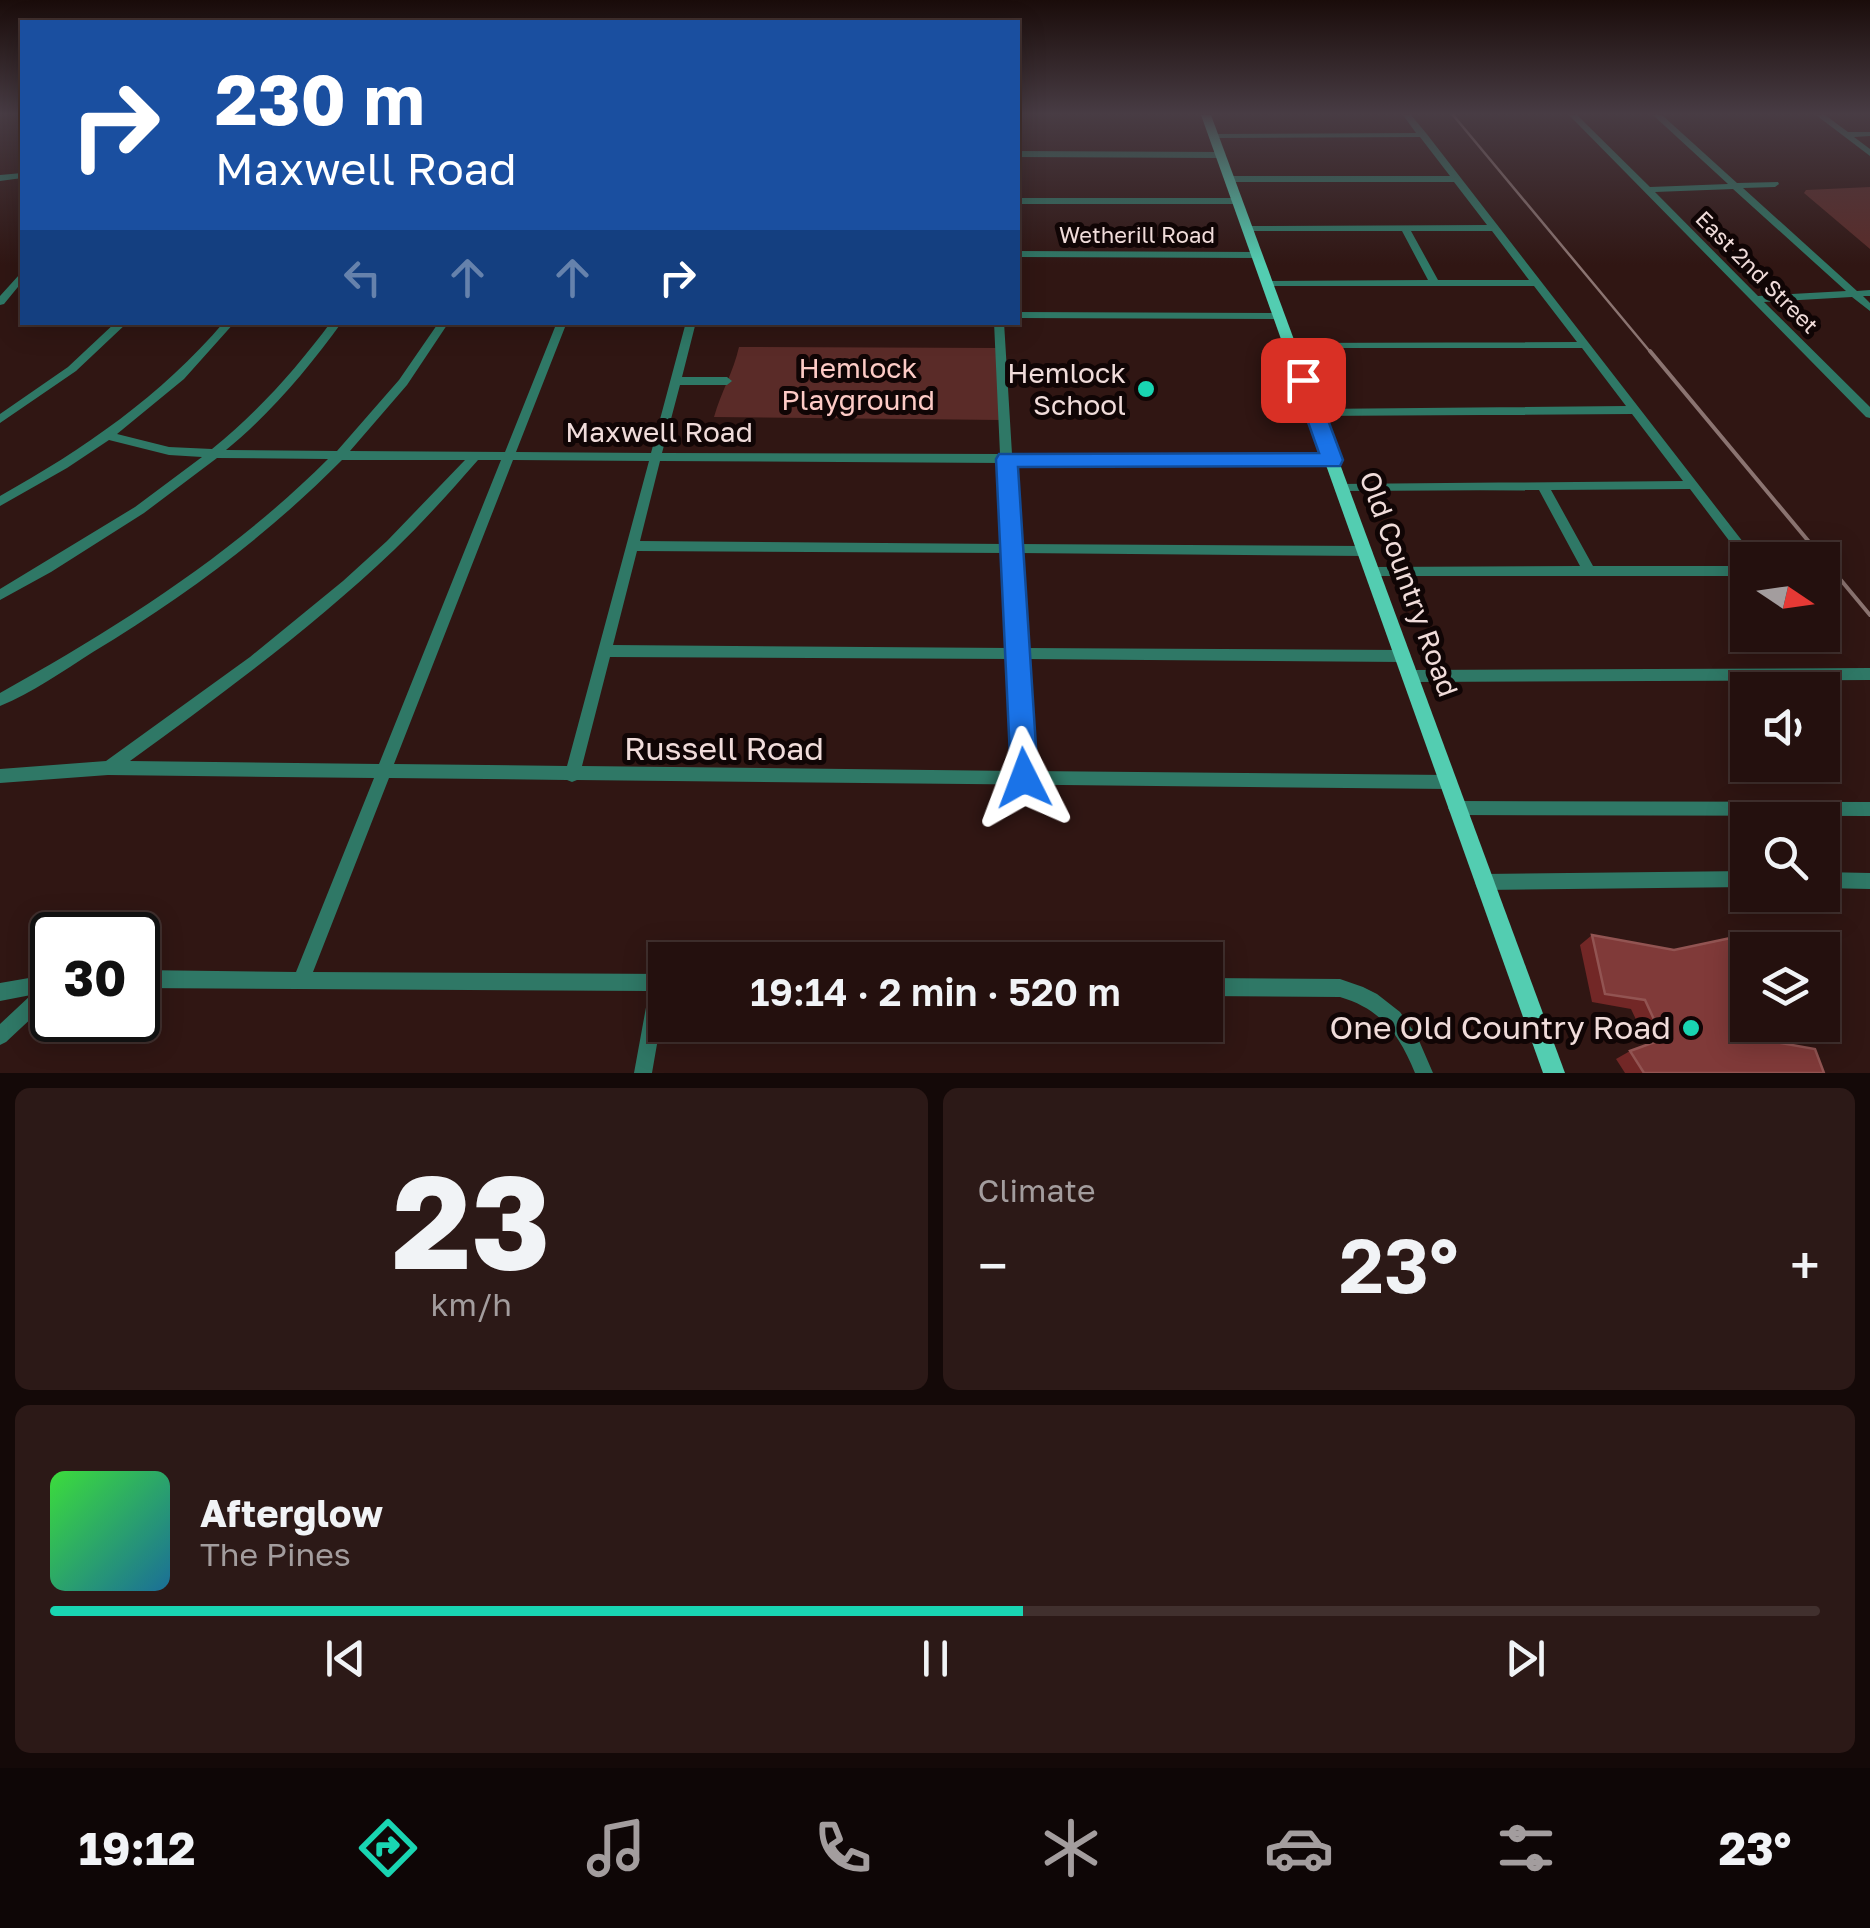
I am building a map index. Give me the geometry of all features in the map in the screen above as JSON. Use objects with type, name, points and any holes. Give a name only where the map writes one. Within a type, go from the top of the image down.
[{"type":"main road","name":"Old Country Road","points":[[1224,165],[1554,1073]]},
{"type":"street","points":[[1445,165],[1737,542]]},
{"type":"street","name":"East 2nd Street","points":[[1622,165],[1870,414]]},
{"type":"street","points":[[1712,165],[1870,308]]},
{"type":"street","points":[[1230,180],[1456,179]]},
{"type":"street","points":[[1647,190],[1775,184]]},
{"type":"street","points":[[1020,200],[1238,201]]},
{"type":"street","points":[[1248,228],[1494,228]]},
{"type":"street","points":[[1405,228],[1434,283]]},
{"type":"street","name":"Wetherill Road","points":[[1020,254],[1257,255]]},
{"type":"street","points":[[1,299],[20,279]]},
{"type":"street","points":[[1268,284],[1537,283]]},
{"type":"street","points":[[1756,299],[1870,293]]},
{"type":"street","points":[[1020,315],[1280,316]]},
{"type":"street","points":[[0,418],[72,369],[120,325]]},
{"type":"street","points":[[0,502],[107,436],[181,374],[227,325]]},
{"type":"street","points":[[0,595],[102,535],[212,454],[288,383],[334,325]]},
{"type":"street","points":[[0,700],[161,602],[275,515],[339,456],[394,395],[442,325]]},
{"type":"street","points":[[301,980],[561,325]]},
{"type":"street","points":[[572,776],[690,325]]},
{"type":"street","points":[[1000,325],[1024,778]]},
{"type":"street","points":[[1291,346],[1585,345]]},
{"type":"street","points":[[676,381],[727,381]]},
{"type":"street","points":[[1315,413],[1636,410]]},
{"type":"street","name":"Maxwell Road","points":[[107,436],[169,451],[212,454],[1332,460]]},
{"type":"street","points":[[108,768],[308,621],[409,530],[476,456]]},
{"type":"street","points":[[1544,486],[1589,572]]},
{"type":"street","points":[[1342,487],[1694,486]]},
{"type":"street","points":[[632,546],[1366,551]]},
{"type":"street","points":[[1373,572],[1730,572]]},
{"type":"street","points":[[605,650],[1403,656]]},
{"type":"street","points":[[1411,676],[1870,674]]},
{"type":"street","name":"Russell Road","points":[[0,776],[108,768],[572,776],[1448,782]]},
{"type":"street","points":[[1456,808],[1870,808]]},
{"type":"street","points":[[1483,882],[1730,880]]},
{"type":"street","points":[[1840,880],[1870,881]]},
{"type":"street","points":[[160,979],[648,983]]},
{"type":"street","points":[[1223,987],[1340,988],[1360,993],[1396,1017],[1424,1073]]},
{"type":"street","points":[[0,992],[30,989]]},
{"type":"street","points":[[0,1036],[30,1007]]},
{"type":"street","points":[[644,1073],[650,1042]]},
{"type":"green space","points":[[1870,187],[1870,249],[1804,193],[1806,190]]},
{"type":"green space","name":"Hemlock Playground","points":[[739,347],[999,348],[1002,420],[714,417]]},
{"type":"building","name":"One Old Country Road","points":[[1592,935],[1674,950],[1730,938],[1730,1042],[1776,1042],[1815,1049],[1824,1073],[1644,1073],[1630,1051],[1663,1039],[1645,1000],[1605,994]]},
{"type":"railway","points":[[1495,165],[1652,354]]},
{"type":"railway","points":[[1650,351],[1870,615]]},
{"type":"place","name":"Hemlock School","points":[[1146,389]]},
{"type":"place","name":"One Old Country Road","points":[[1691,1028]]},
{"type":"route","points":[[1024,778],[1007,459],[1332,460],[1303,380]]}]
